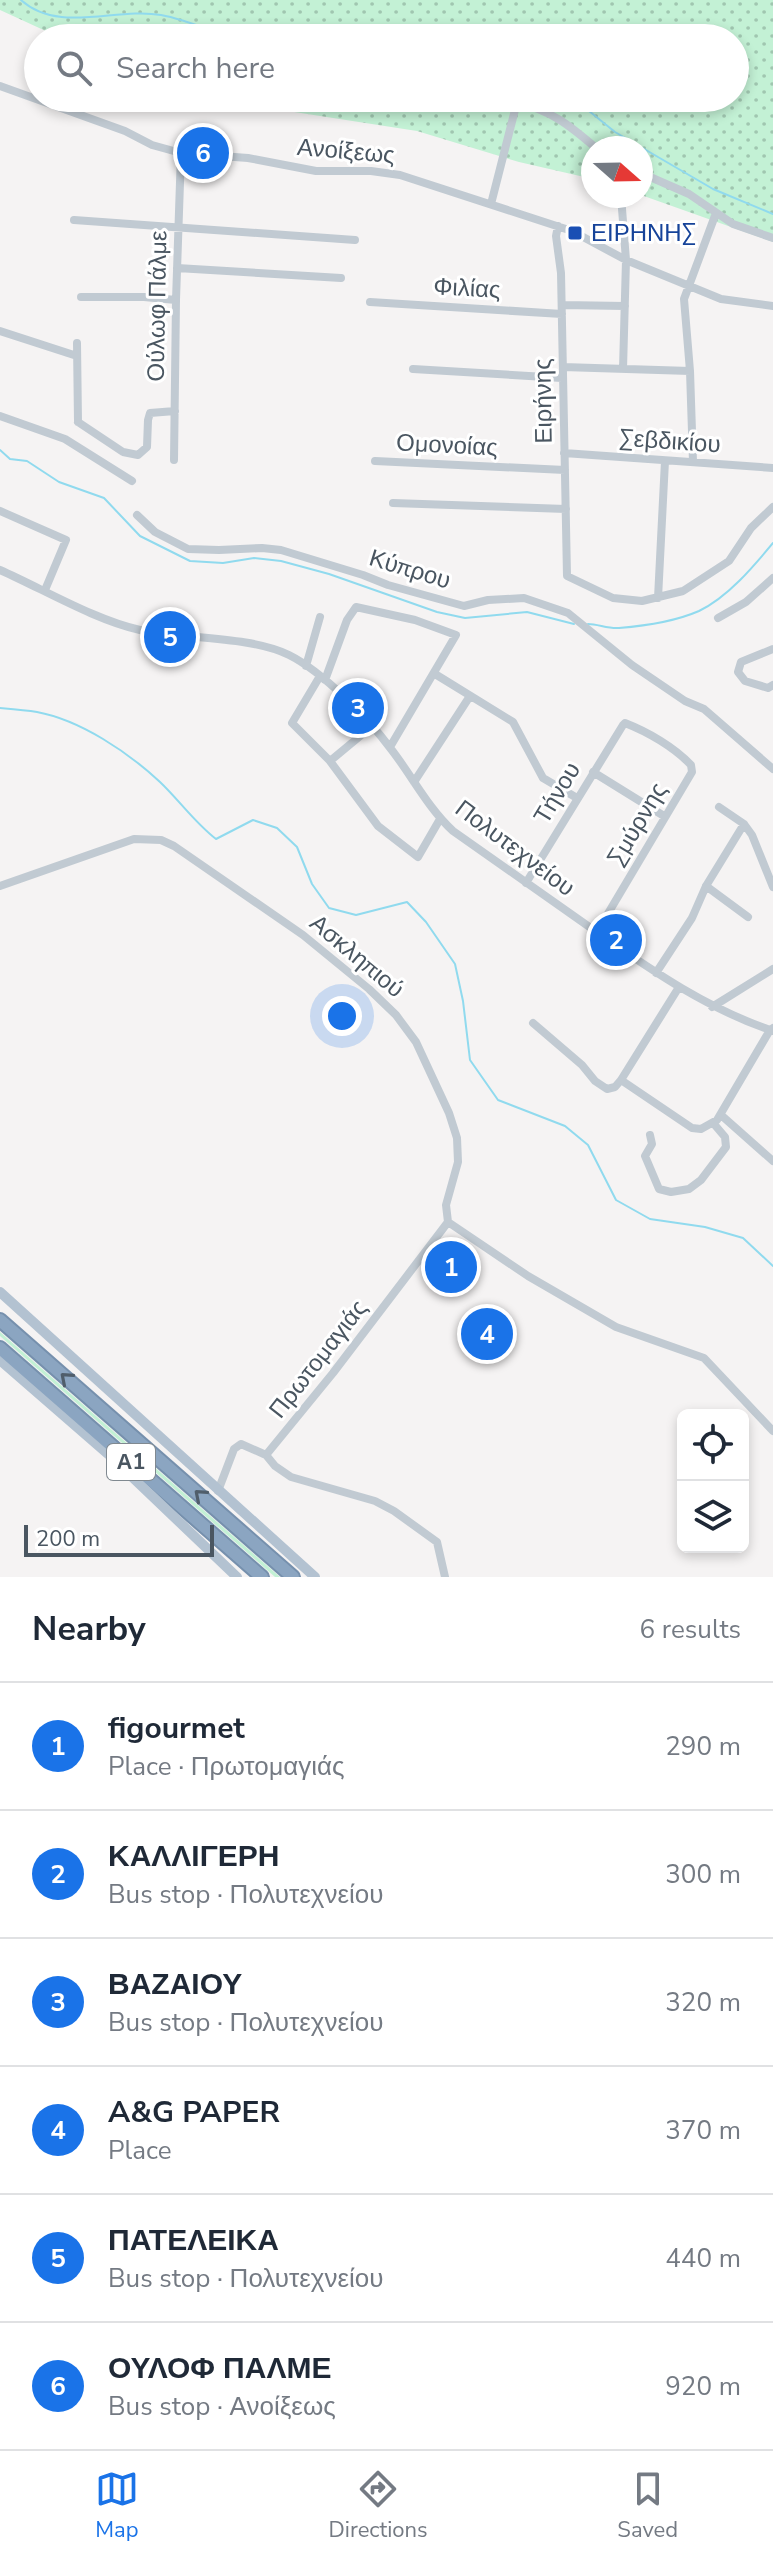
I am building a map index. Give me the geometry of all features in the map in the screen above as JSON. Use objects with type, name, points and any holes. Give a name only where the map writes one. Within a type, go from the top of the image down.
[{"type":"highway","name":"Α1","points":[[0,1320],[293,1577]]},
{"type":"highway","name":"Α1","points":[[0,1348],[262,1577]]},
{"type":"main road","points":[[0,1292],[315,1577]]},
{"type":"main road","points":[[0,1360],[118,1464],[237,1577]]},
{"type":"street","name":"Ανοίξεως","points":[[0,86],[24,95]]},
{"type":"street","name":"Ανοίξεως","points":[[72,112],[125,131],[152,145],[181,153],[248,158],[316,171],[371,171],[400,175],[558,226],[626,260],[721,299],[773,306]]},
{"type":"street","points":[[491,204],[514,112]]},
{"type":"street","points":[[548,112],[582,136]]},
{"type":"street","name":"Ούλωφ Πάλμε","points":[[174,460],[181,153]]},
{"type":"street","points":[[653,178],[689,194],[733,224],[773,238]]},
{"type":"street","points":[[622,208],[626,260],[623,369]]},
{"type":"street","points":[[693,462],[684,299],[716,213]]},
{"type":"street","points":[[74,220],[355,240]]},
{"type":"street","name":"Ειρήνης","points":[[558,226],[567,576],[613,598],[642,601],[658,598]]},
{"type":"street","points":[[177,268],[341,278]]},
{"type":"street","points":[[81,297],[176,300]]},
{"type":"street","name":"Φιλίας","points":[[370,302],[562,309],[625,306]]},
{"type":"street","points":[[0,331],[77,356]]},
{"type":"street","points":[[65,439],[78,422],[77,343]]},
{"type":"street","points":[[563,367],[690,371]]},
{"type":"street","points":[[413,369],[562,378]]},
{"type":"street","points":[[78,422],[123,452],[138,455],[147,447],[149,415],[175,411]]},
{"type":"street","points":[[0,416],[65,439],[132,481]]},
{"type":"street","name":"Σεβδικίου","points":[[564,453],[773,468]]},
{"type":"street","name":"Ομονοίας","points":[[375,461],[565,470]]},
{"type":"street","points":[[665,461],[658,598],[683,591],[729,561],[751,528],[773,507]]},
{"type":"street","points":[[393,503],[566,509]]},
{"type":"street","points":[[0,511],[66,540],[45,590]]},
{"type":"street","name":"Κύπρου","points":[[137,515],[155,532],[188,549],[281,550],[464,606],[488,600],[524,598],[568,613],[642,671],[685,701],[704,709],[773,769]]},
{"type":"street","name":"Πολυτεχνείου","points":[[0,570],[83,609],[138,630],[266,647],[288,655],[323,678],[390,747],[440,819],[453,831],[656,973],[712,1007],[772,1030]]},
{"type":"street","points":[[718,618],[746,602],[773,578]]},
{"type":"street","points":[[390,747],[456,635],[415,620],[356,607],[347,620],[323,678],[292,723],[330,761],[378,826],[418,857],[440,819]]},
{"type":"street","points":[[306,666],[320,617]]},
{"type":"street","points":[[771,689],[745,681],[738,667],[741,662],[773,649]]},
{"type":"street","points":[[435,674],[513,722],[543,778],[577,798]]},
{"type":"street","points":[[414,782],[470,696]]},
{"type":"street","name":"Τήνου","points":[[526,883],[623,725]]},
{"type":"street","name":"Σμύρνης","points":[[597,932],[692,772],[691,765],[666,745],[632,726],[623,725]]},
{"type":"street","points":[[330,761],[371,727]]},
{"type":"street","points":[[593,772],[664,816]]},
{"type":"street","points":[[719,807],[744,824],[752,835],[773,887]]},
{"type":"street","points":[[656,973],[692,918],[706,886],[744,824]]},
{"type":"street","name":"Ασκληπιού","points":[[0,886],[134,839],[161,840],[303,935],[369,989],[396,1015],[416,1042],[449,1113],[457,1138],[458,1162],[446,1205],[448,1222]]},
{"type":"street","points":[[706,886],[748,917]]},
{"type":"street","points":[[712,1007],[773,969]]},
{"type":"street","points":[[533,1023],[607,1089],[615,1087],[621,1080],[679,987]]},
{"type":"street","points":[[621,1080],[692,1128],[701,1129],[714,1124],[721,1115],[772,1030]]},
{"type":"street","points":[[721,1115],[773,1161]]},
{"type":"street","points":[[650,1135],[652,1144],[645,1156],[656,1186],[667,1192],[681,1192],[694,1187],[701,1180],[726,1147],[725,1137],[714,1124]]},
{"type":"street","points":[[448,1222],[528,1276],[616,1327],[704,1358],[773,1431]]},
{"type":"street","name":"Πρωτομαγιάς","points":[[266,1455],[324,1385],[448,1222]]},
{"type":"street","points":[[218,1491],[232,1453],[241,1444],[266,1455],[291,1477],[327,1489],[367,1497],[394,1511],[437,1542],[445,1577]]},
{"type":"green space","points":[[0,0],[773,0],[773,242],[653,199],[653,136],[581,136],[581,176],[519,162],[417,131],[294,112],[749,112],[749,24],[30,24],[0,10]]},
{"type":"green space","points":[[0,1332],[280,1577],[275,1577],[0,1336]]},
{"type":"waterway","points":[[21,0],[52,16],[70,18],[144,13],[194,24]]},
{"type":"waterway","points":[[590,112],[615,132],[713,189],[773,214]]},
{"type":"waterway","points":[[0,450],[10,459],[27,461],[59,482],[104,498],[140,536],[190,561],[223,563],[254,558],[281,561],[329,574],[437,612],[465,618],[527,612],[574,624]]},
{"type":"waterway","points":[[588,624],[629,627],[699,611],[730,590],[773,543]]},
{"type":"waterway","points":[[0,708],[53,716],[103,739],[147,771],[216,839],[253,820],[277,828],[297,847],[312,884],[329,908],[356,915],[407,902],[426,922],[455,964],[470,1060],[498,1100],[565,1126],[588,1145],[616,1200],[650,1219],[705,1227],[743,1238],[773,1266]]},
{"type":"place","name":"ΟΥΛΟΦ ΠΑΛΜΕ","points":[[203,153]]},
{"type":"place","name":"ΕΙΡΗΝΗΣ","points":[[575,233]]},
{"type":"place","name":"ΠΑΤΕΛΕΙΚΑ","points":[[170,637]]},
{"type":"place","name":"ΒΑΖΑΙΟΥ","points":[[358,708]]},
{"type":"place","name":"ΚΑΛΛΙΓΕΡΗ","points":[[616,940]]},
{"type":"place","name":"figourmet","points":[[451,1267]]},
{"type":"place","name":"A&G PAPER","points":[[487,1334]]}]
